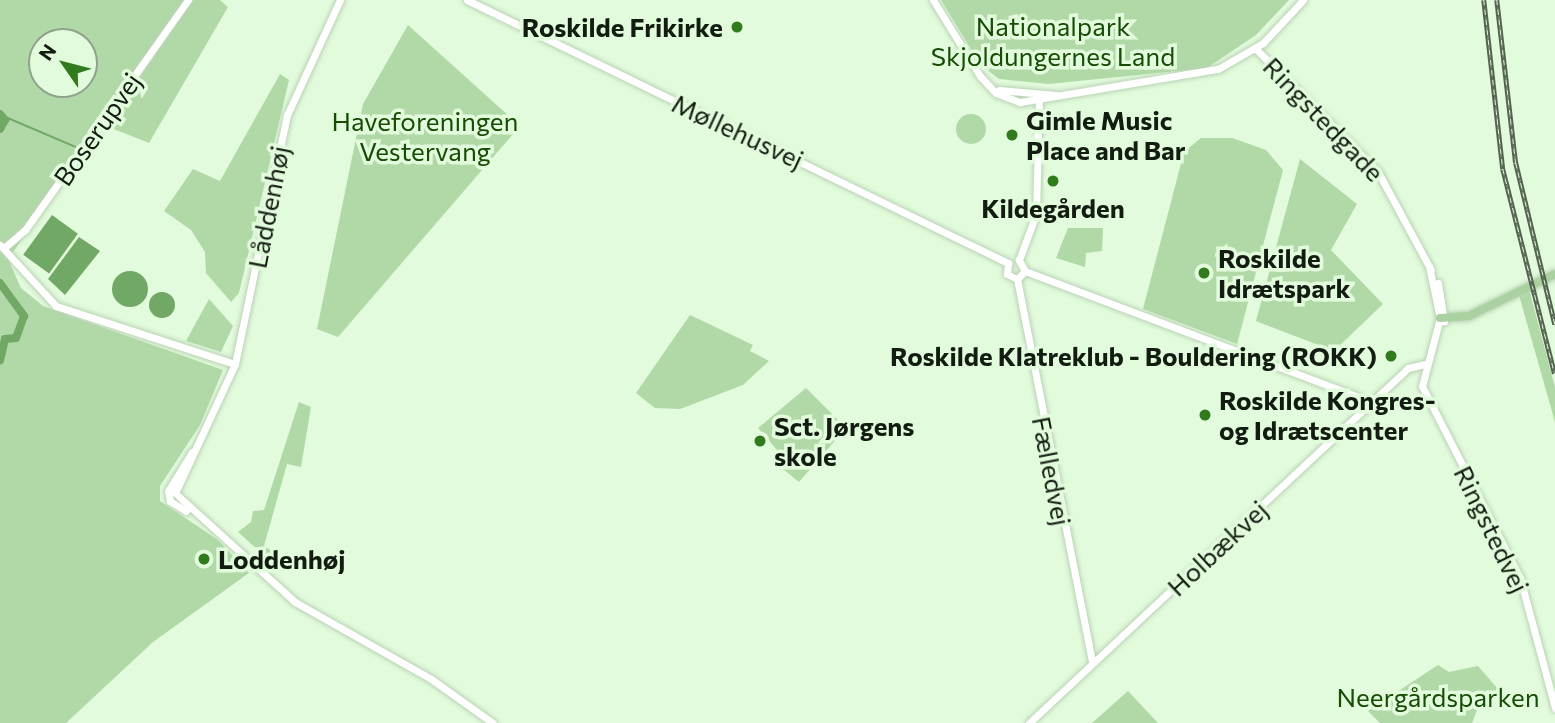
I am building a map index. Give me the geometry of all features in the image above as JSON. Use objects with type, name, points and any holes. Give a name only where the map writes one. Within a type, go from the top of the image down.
[{"type":"main road","points":[[1443,318],[1469,316],[1555,274]]},
{"type":"street","name":"Boserupvej","points":[[2,247],[24,230],[188,0]]},
{"type":"street","name":"Låddenhøj","points":[[340,0],[286,115],[234,364],[212,420],[168,491],[174,505],[205,521],[295,602],[431,679],[493,723]]},
{"type":"street","name":"Møllehusvej","points":[[467,0],[1008,263]]},
{"type":"street","points":[[933,0],[986,83],[1009,100],[1070,96],[1219,69],[1255,48],[1303,0]]},
{"type":"street","name":"Ringstedgade","points":[[1255,48],[1378,171],[1443,293],[1443,318]]},
{"type":"street","points":[[1018,260],[1036,213],[1039,98]]},
{"type":"street","points":[[2,247],[57,306],[234,364]]},
{"type":"street","points":[[1018,260],[1008,263],[1007,274],[1017,279],[1025,271]]},
{"type":"street","points":[[1018,260],[1025,271],[1358,397],[1367,407]]},
{"type":"street","name":"Fælledvej","points":[[1017,279],[1092,662]]},
{"type":"street","name":"Ringstedvej","points":[[1443,318],[1425,368],[1426,396],[1520,578],[1555,708]]},
{"type":"street","name":"Holbækvej","points":[[1029,723],[1404,372],[1425,368]]},
{"type":"green space","points":[[0,0],[191,0],[8,259],[21,288],[43,306],[223,370],[200,425],[160,486],[160,501],[218,540],[249,573],[153,642],[66,723],[0,723]]},
{"type":"green space","points":[[193,0],[220,0],[228,7],[149,143],[106,126]]},
{"type":"green space","name":"Nationalpark Skjoldungernes Land","points":[[941,0],[1289,0],[1256,35],[1207,68],[1049,84],[999,79],[980,64]]},
{"type":"green space","name":"Haveforeningen Vestervang","points":[[408,25],[520,126],[338,337],[317,329],[363,104]]},
{"type":"green space","points":[[280,74],[289,80],[239,293],[231,302],[206,273],[205,252],[191,230],[164,211],[193,169],[220,181]]},
{"type":"green space","points":[[971,114],[977,115],[985,123],[985,135],[977,143],[971,144],[965,143],[957,135],[956,129],[957,123],[965,115]]},
{"type":"green space","name":"Roskilde Idrætspark","points":[[1201,138],[1232,138],[1266,150],[1283,170],[1237,344],[1143,309],[1184,152]]},
{"type":"green space","name":"Roskilde Idrætspark","points":[[1300,159],[1357,204],[1331,250],[1383,304],[1334,351],[1256,321]]},
{"type":"green space","points":[[1068,228],[1103,228],[1102,251],[1086,253],[1085,267],[1056,258]]},
{"type":"green space","points":[[1529,289],[1555,387],[1555,422],[1519,295]]},
{"type":"green space","points":[[209,299],[233,326],[221,352],[186,341]]},
{"type":"green space","points":[[690,315],[753,345],[750,351],[769,361],[743,385],[680,409],[655,408],[636,393]]},
{"type":"green space","points":[[806,388],[846,428],[799,482],[773,461],[777,450],[758,428]]},
{"type":"green space","points":[[299,402],[311,407],[301,467],[287,464],[264,546],[275,553],[269,560],[238,532],[251,522],[253,511],[264,510]]},
{"type":"green space","name":"Neergårdsparken","points":[[1438,665],[1449,672],[1478,666],[1498,689],[1479,705],[1472,723],[1380,723],[1368,711]]},
{"type":"green space","points":[[1128,691],[1158,723],[1092,723]]},
{"type":"shaded area","points":[[52,215],[78,234],[49,273],[23,255]]},
{"type":"shaded area","points":[[79,237],[100,251],[65,295],[48,279]]},
{"type":"shaded area","points":[[130,271],[143,276],[148,289],[143,302],[130,307],[117,302],[112,289],[117,276]]},
{"type":"shaded area","points":[[162,292],[171,296],[175,305],[171,314],[162,318],[153,314],[149,305],[153,296]]},
{"type":"waterway","points":[[0,114],[5,120],[0,129]]},
{"type":"waterway","points":[[3,116],[78,148]]},
{"type":"waterway","points":[[0,283],[24,316],[16,338],[5,339],[0,360]]},
{"type":"railway","points":[[1484,0],[1503,169],[1555,374]]},
{"type":"railway","points":[[1497,0],[1516,163],[1555,324]]},
{"type":"place","name":"Roskilde Frikirke","points":[[737,27]]},
{"type":"place","name":"Gimle Music Place and Bar","points":[[1012,135]]},
{"type":"place","name":"Kildegården","points":[[1053,181]]},
{"type":"place","name":"Roskilde Idrætspark","points":[[1204,273]]},
{"type":"place","name":"Roskilde Klatreklub - Bouldering (ROKK)","points":[[1391,356]]},
{"type":"place","name":"Roskilde Kongres- og Idrætscenter","points":[[1205,415]]},
{"type":"place","name":"Sct. Jørgens skole","points":[[760,441]]},
{"type":"place","name":"Loddenhøj","points":[[204,559]]}]
